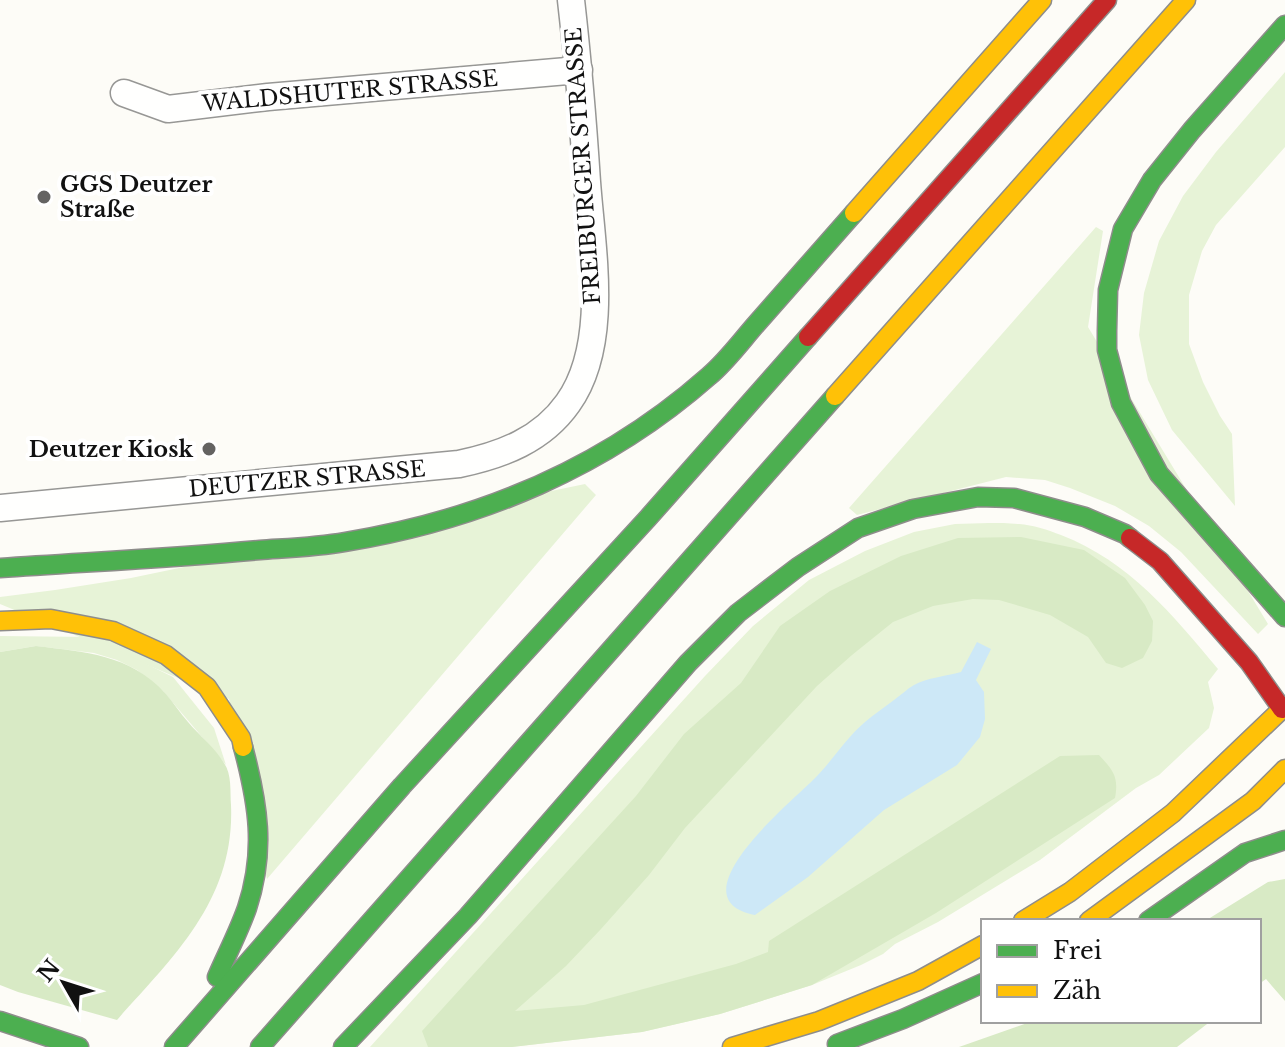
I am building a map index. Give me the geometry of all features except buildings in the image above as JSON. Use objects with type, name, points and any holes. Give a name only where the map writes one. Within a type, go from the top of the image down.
[{"type":"main road","points":[[0,568],[244,552],[351,541],[429,524],[500,502],[564,475],[663,414],[712,374],[1042,0]]},
{"type":"main road","points":[[174,1047],[402,786],[648,518],[1107,0]]},
{"type":"main road","points":[[260,1047],[1186,0]]},
{"type":"main road","points":[[1285,25],[1152,180],[1123,229],[1108,290],[1107,350],[1121,403],[1159,474],[1285,617]]},
{"type":"main road","points":[[699,403],[712,374]]},
{"type":"main road","points":[[648,518],[673,460]]},
{"type":"main road","points":[[343,1047],[468,916],[688,663],[738,613],[798,567],[858,528],[913,509],[978,497],[1014,498],[1085,517],[1125,534],[1160,561],[1249,662],[1284,709],[1173,813],[1070,892],[1026,919]]},
{"type":"main road","points":[[0,621],[51,619],[113,631],[166,655],[207,687],[241,738],[255,791],[259,839],[257,869],[247,908],[192,1025]]},
{"type":"main road","points":[[1092,919],[1253,801],[1285,769]]},
{"type":"main road","points":[[1151,919],[1245,853],[1285,840]]},
{"type":"main road","points":[[732,1047],[819,1021],[918,981],[981,946]]},
{"type":"main road","points":[[829,1047],[903,1019],[981,984]]},
{"type":"main road","points":[[0,1021],[73,1046]]},
{"type":"street","name":"FREIBURGER STRASSE","points":[[571,0],[595,298],[582,379]]},
{"type":"street","name":"WALDSHUTER STRASSE","points":[[124,93],[168,109],[268,97],[579,70]]},
{"type":"street","name":"DEUTZER STRASSE","points":[[0,508],[470,462],[492,457],[522,444],[550,424],[568,403],[582,379]]},
{"type":"green space","points":[[1285,72],[1285,147],[1216,225],[1202,251],[1189,295],[1189,344],[1203,382],[1232,434],[1235,506],[1172,430],[1148,380],[1139,335],[1144,293],[1159,241],[1183,196],[1216,152]]},
{"type":"green space","points":[[1096,227],[1103,231],[1088,327],[1268,624],[1258,634],[1181,552],[1149,526],[1115,506],[1045,480],[1006,477],[857,515],[849,508]]},
{"type":"green space","points":[[585,484],[596,495],[267,879],[229,699],[0,604],[0,597],[131,578]]},
{"type":"green space","points":[[989,523],[1046,530],[1086,546],[1108,560],[1148,592],[1218,669],[1208,682],[1214,708],[1209,728],[1159,775],[1136,788],[1040,860],[938,922],[861,965],[812,985],[720,1014],[642,1032],[511,1047],[370,1047],[753,626],[809,580],[865,551],[914,532],[955,524]]},
{"type":"green space","points":[[1021,537],[1084,550],[1125,578],[1153,621],[1152,641],[1143,658],[1122,668],[1106,663],[1088,637],[1050,615],[999,600],[973,599],[933,606],[893,622],[817,686],[685,828],[601,929],[566,966],[515,1011],[584,1005],[736,964],[768,952],[769,941],[1060,756],[1099,755],[1114,774],[1115,798],[936,913],[812,985],[720,1014],[642,1032],[512,1047],[428,1047],[422,1031],[636,796],[684,734],[741,683],[780,626],[830,591],[901,556],[958,538]]},
{"type":"green space","points":[[0,636],[91,637],[173,677],[214,728],[226,765],[163,691],[137,670],[94,653],[36,646],[0,652]]},
{"type":"green space","points":[[36,646],[105,657],[137,670],[165,693],[216,752],[228,772],[230,839],[212,897],[180,948],[117,1020],[0,985],[0,652]]},
{"type":"green space","points":[[1285,879],[1285,1001],[1266,979],[1261,983],[1261,919],[1208,919],[1268,882]]},
{"type":"green space","points":[[1027,1023],[1208,1023],[1177,1047],[959,1047]]},
{"type":"water","points":[[977,642],[991,649],[976,680],[984,692],[985,719],[980,737],[957,765],[884,810],[808,877],[755,915],[733,906],[726,890],[731,871],[763,829],[819,774],[865,722],[914,685],[961,672]]},
{"type":"traffic: fast","points":[[1285,25],[1152,180],[1123,229],[1108,290],[1107,331],[1107,350],[1121,403],[1159,474],[1285,617]]},
{"type":"traffic: fast","points":[[0,568],[334,544],[444,520],[539,485],[628,437],[709,376],[854,213]]},
{"type":"traffic: fast","points":[[174,1047],[402,786],[648,518],[808,337]]},
{"type":"traffic: fast","points":[[260,1047],[835,396]]},
{"type":"traffic: fast","points":[[343,1047],[468,916],[688,663],[738,613],[798,567],[858,528],[913,509],[978,497],[1014,498],[1085,517],[1130,538]]},
{"type":"traffic: fast","points":[[217,977],[247,908],[256,867],[256,808],[243,747]]},
{"type":"traffic: fast","points":[[1151,919],[1245,853],[1285,840]]},
{"type":"traffic: fast","points":[[837,1044],[981,984]]},
{"type":"traffic: fast","points":[[0,1021],[79,1047]]},
{"type":"traffic: slow","points":[[854,213],[1042,0]]},
{"type":"traffic: slow","points":[[835,396],[1186,0]]},
{"type":"traffic: slow","points":[[0,621],[51,619],[113,631],[166,655],[207,687],[241,738],[243,747]]},
{"type":"traffic: slow","points":[[1026,919],[1070,892],[1173,813],[1282,709]]},
{"type":"traffic: slow","points":[[1092,919],[1253,801],[1285,769]]},
{"type":"traffic: slow","points":[[732,1047],[819,1021],[918,981],[981,946]]},
{"type":"traffic: jam","points":[[808,337],[1107,0]]},
{"type":"traffic: jam","points":[[1130,538],[1160,561],[1249,662],[1282,709]]},
{"type":"place","name":"GGS Deutzer Straße","points":[[44,197]]},
{"type":"place","name":"Deutzer Kiosk","points":[[209,449]]}]
